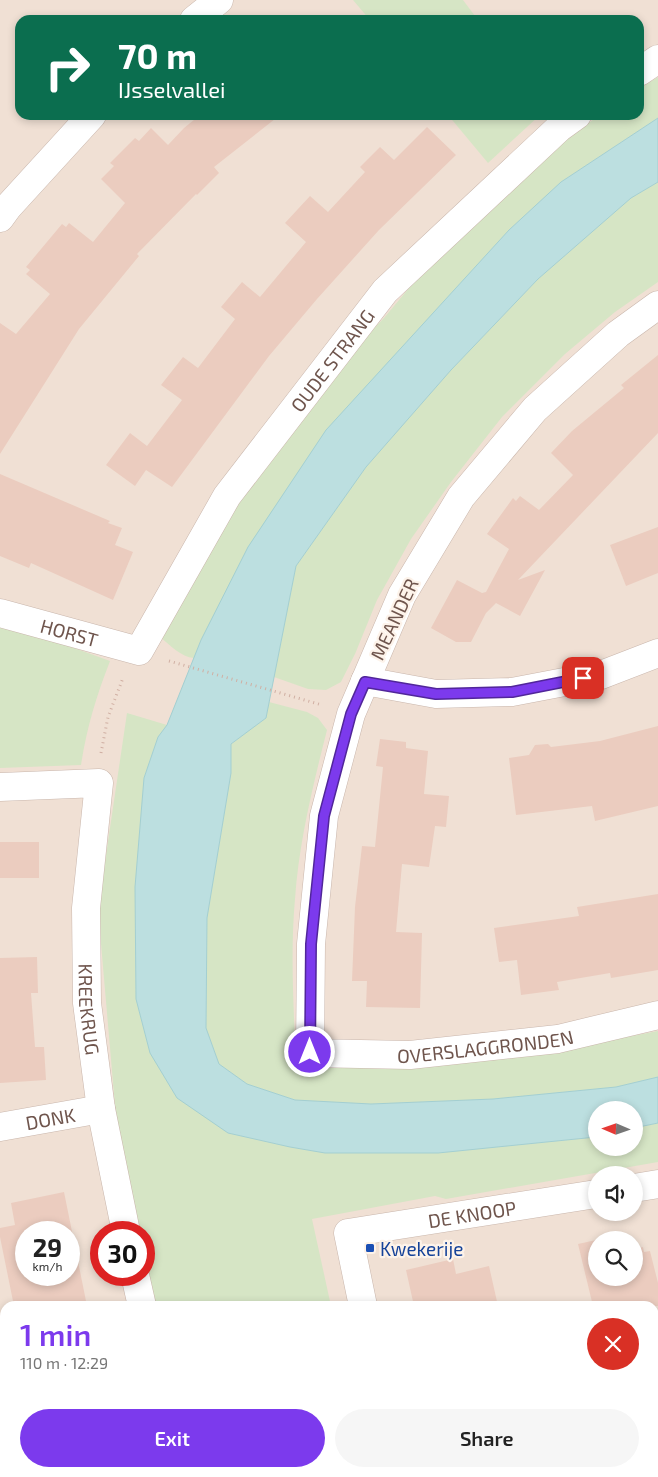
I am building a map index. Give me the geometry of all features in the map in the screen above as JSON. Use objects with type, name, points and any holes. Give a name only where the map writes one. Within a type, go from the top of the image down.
[{"type":"street","points":[[200,15],[219,0]]},
{"type":"street","points":[[644,69],[658,59]]},
{"type":"street","points":[[0,218],[87,120]]},
{"type":"street","name":"OUDE STRANG","points":[[140,651],[227,496],[385,291],[558,128],[570,120]]},
{"type":"street","name":"MEANDER","points":[[310,1052],[311,944],[324,816],[351,714],[402,595],[462,497],[535,409],[618,334],[658,304]]},
{"type":"street","name":"HORST","points":[[0,612],[140,651]]},
{"type":"street","points":[[365,682],[436,694],[512,692],[601,675],[658,653]]},
{"type":"street","points":[[0,787],[99,784]]},
{"type":"street","name":"KREEKRUG","points":[[99,784],[86,908],[87,1003],[101,1109],[124,1221]]},
{"type":"street","name":"OVERSLAGGRONDEN","points":[[310,1052],[410,1055],[558,1039],[658,1015]]},
{"type":"street","name":"DONK","points":[[0,1127],[101,1109]]},
{"type":"street","points":[[643,1186],[658,1184]]},
{"type":"street","name":"DE KNOOP","points":[[362,1301],[348,1233],[588,1195]]},
{"type":"street","points":[[137,1286],[141,1301]]},
{"type":"path","points":[[99,784],[98,772],[108,717],[126,668],[140,651]]},
{"type":"path","points":[[182,666],[301,699]]},
{"type":"shaded area","points":[[0,0],[658,0],[658,1301],[0,1301]]},
{"type":"green space","points":[[353,0],[463,0],[474,15],[366,15]]},
{"type":"green space","points":[[658,77],[658,118],[561,182],[509,230],[433,314],[201,640],[194,658],[180,653],[160,637],[232,510],[329,374],[384,318],[429,264],[537,163],[593,120],[644,120],[644,86]]},
{"type":"green space","points":[[452,120],[535,120],[488,163]]},
{"type":"green space","points":[[658,182],[658,282],[615,312],[565,354],[502,417],[451,482],[411,539],[377,600],[355,654],[341,682],[326,690],[308,689],[274,677],[296,566],[366,467],[451,370],[538,279],[631,198]]},
{"type":"green space","points":[[0,621],[110,661],[92,712],[81,765],[0,768]]},
{"type":"green space","points":[[269,702],[307,712],[318,718],[327,730],[307,814],[297,878],[293,962],[296,1067],[397,1064],[563,1049],[658,1031],[658,1077],[616,1087],[493,1099],[371,1104],[295,1100],[247,1084],[219,1064],[206,1028],[207,918],[231,773],[231,744],[266,718]]},
{"type":"green space","points":[[127,713],[167,725],[158,737],[144,778],[135,887],[136,999],[150,1053],[228,1133],[325,1153],[438,1153],[588,1138],[588,1156],[643,1156],[643,1126],[658,1123],[658,1162],[635,1166],[588,1166],[588,1174],[446,1199],[435,1196],[312,1219],[330,1301],[146,1301],[145,1286],[155,1286],[155,1221],[130,1221],[121,1175],[98,909]]},
{"type":"water","points":[[658,118],[658,182],[631,198],[538,279],[451,370],[366,467],[296,566],[266,718],[231,744],[231,773],[207,918],[206,1028],[219,1064],[247,1084],[295,1100],[371,1104],[493,1099],[616,1087],[658,1077],[658,1123],[643,1126],[643,1101],[588,1101],[588,1138],[438,1153],[325,1153],[228,1133],[177,1098],[150,1053],[136,999],[135,887],[144,778],[158,737],[167,725],[201,640],[248,547],[326,430],[509,230],[561,182]]},
{"type":"building","points":[[194,120],[274,120],[214,167],[219,173],[137,254],[139,256],[79,329],[0,454],[0,323],[16,334],[50,294],[26,274],[30,270],[26,267],[62,224],[66,227],[69,223],[93,242],[125,203],[101,179],[114,166],[110,163],[135,138],[139,141],[151,128],[168,145]]},
{"type":"building","points":[[427,127],[456,155],[379,230],[317,299],[269,356],[172,487],[146,470],[135,486],[106,465],[130,433],[147,446],[182,400],[161,385],[183,357],[198,368],[235,319],[221,307],[242,282],[260,297],[306,242],[285,223],[310,196],[328,212],[365,172],[360,167],[380,147],[394,160]]},
{"type":"building","points":[[658,355],[658,433],[518,580],[545,570],[520,616],[496,603],[486,613],[471,642],[456,642],[431,628],[457,580],[482,593],[486,592],[509,549],[487,534],[513,498],[516,501],[520,496],[539,510],[573,475],[551,453],[572,431],[624,388],[621,385]]},
{"type":"building","points":[[0,474],[110,521],[108,523],[122,528],[115,545],[133,552],[113,600],[31,563],[29,568],[0,556]]},
{"type":"building","points":[[658,527],[658,573],[626,586],[610,545]]},
{"type":"building","points":[[658,726],[658,806],[595,821],[592,806],[516,815],[509,758],[529,755],[535,745],[548,744],[551,747],[600,741]]},
{"type":"building","points":[[380,739],[406,742],[406,748],[428,751],[424,794],[449,796],[446,827],[435,826],[429,867],[402,864],[396,932],[422,933],[420,1008],[366,1007],[367,981],[352,981],[355,907],[362,846],[375,847],[383,767],[376,766]]},
{"type":"building","points":[[0,842],[39,842],[39,878],[0,878]]},
{"type":"building","points":[[658,894],[658,970],[611,978],[610,973],[557,982],[559,990],[521,995],[517,960],[499,962],[494,928],[579,916],[577,907]]},
{"type":"building","points":[[37,957],[38,993],[31,993],[35,1047],[44,1047],[46,1080],[0,1083],[0,958]]},
{"type":"building","points":[[64,1192],[70,1221],[15,1221],[15,1225],[11,1203]]},
{"type":"building","points":[[15,1225],[15,1286],[80,1286],[80,1271],[86,1301],[13,1301],[0,1237],[0,1228]]},
{"type":"building","points":[[588,1242],[588,1285],[578,1244]]},
{"type":"building","points":[[643,1247],[644,1252],[650,1251],[658,1283],[658,1301],[592,1301],[588,1286],[643,1286]]},
{"type":"building","points":[[453,1259],[456,1274],[489,1266],[497,1301],[413,1301],[406,1270]]},
{"type":"place","name":"Kwekerije","points":[[370,1248]]},
{"type":"route","points":[[310,1052],[311,944],[324,816],[351,714],[365,682],[436,694],[512,692],[583,678]]}]
